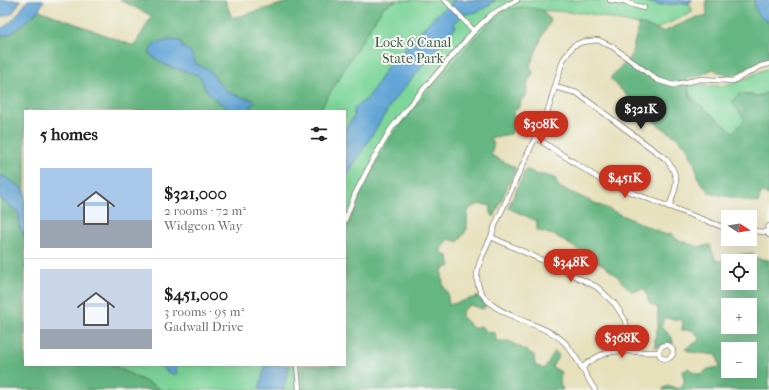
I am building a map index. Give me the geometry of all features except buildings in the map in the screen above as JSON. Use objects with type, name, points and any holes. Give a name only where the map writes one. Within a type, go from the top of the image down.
[{"type":"street","points":[[346,217],[355,194],[372,161],[391,129],[409,106],[474,31],[492,14],[517,0]]},
{"type":"street","points":[[610,0],[624,2],[644,8]]},
{"type":"street","points":[[446,2],[474,31]]},
{"type":"street","points":[[595,390],[568,347],[560,339],[548,331],[498,309],[487,301],[479,288],[477,274],[484,251],[496,223],[548,110],[563,60],[573,46],[582,42],[598,40],[613,47],[657,80],[672,85],[701,79],[733,81],[761,66],[769,64]]},
{"type":"street","points":[[555,87],[577,93],[666,159],[674,169],[676,177],[676,187],[669,207]]},
{"type":"street","points":[[535,137],[604,182],[721,226]]},
{"type":"street","points":[[757,232],[768,234],[769,226]]},
{"type":"street","points":[[491,237],[544,261],[597,288],[615,304],[625,320],[631,351]]},
{"type":"street","points":[[582,369],[587,363],[601,355],[617,350],[660,352]]},
{"type":"street","points":[[297,366],[299,390]]},
{"type":"green space","points":[[120,0],[225,0],[232,18],[296,0],[397,0],[383,7],[320,110],[24,110],[24,366],[114,366],[162,390],[0,390],[0,37],[12,33],[39,10],[134,46],[152,16]]},
{"type":"green space","name":"Lock 6 Canal State Park","points":[[397,0],[642,0],[659,5],[689,3],[693,12],[656,29],[586,13],[518,9],[346,280],[346,110],[320,110],[383,7]]},
{"type":"green space","points":[[706,0],[754,0],[755,9],[766,21],[769,22],[769,60],[758,63],[729,77],[713,69],[699,76],[687,79],[690,97],[733,132],[745,120],[732,102],[739,94],[759,96],[769,92],[769,195],[761,193],[758,203],[710,193],[699,180],[694,162],[687,148],[677,138],[645,115],[610,78],[631,56],[639,24],[663,32],[697,17],[707,17]]},
{"type":"green space","points":[[524,7],[542,10],[551,21],[543,34],[530,66],[533,73],[528,82],[526,96],[521,100],[520,106],[513,112],[515,123],[511,134],[489,138],[494,144],[491,155],[516,168],[494,217],[490,212],[491,206],[481,204],[470,208],[467,214],[467,229],[458,242],[449,239],[440,252],[448,256],[451,266],[442,269],[443,286],[447,292],[449,305],[480,296],[487,305],[483,309],[470,305],[462,311],[462,317],[473,328],[481,326],[487,332],[495,333],[496,341],[509,341],[534,355],[535,365],[544,369],[555,351],[559,355],[552,367],[561,372],[560,384],[563,390],[304,390],[304,366],[346,366],[346,232],[356,203],[366,181],[391,138],[411,111],[485,27],[502,11]]},
{"type":"green space","points":[[769,68],[769,92],[759,96],[739,94],[745,120],[733,133],[690,97],[688,86],[721,86],[732,84]]},
{"type":"green space","points":[[526,169],[538,175],[555,178],[559,187],[666,235],[672,233],[676,239],[698,247],[710,245],[716,261],[721,261],[721,290],[757,290],[757,258],[769,260],[769,390],[662,390],[668,385],[678,389],[684,382],[682,372],[689,368],[693,372],[701,375],[708,369],[720,367],[717,355],[691,352],[685,349],[698,341],[699,338],[693,330],[682,330],[683,320],[665,318],[661,327],[672,337],[673,343],[655,347],[655,337],[658,327],[658,308],[649,303],[645,289],[631,291],[617,276],[603,265],[556,236],[537,230],[537,221],[508,208]]},
{"type":"green space","points":[[114,366],[313,366],[313,390],[162,390]]},
{"type":"water","points":[[0,0],[21,0],[12,14],[0,17]]},
{"type":"water","points":[[28,0],[44,0],[39,10],[20,27],[12,33],[0,37],[0,29],[19,13]]},
{"type":"water","points":[[454,0],[496,0],[485,8],[469,14],[464,14],[454,24],[456,27],[393,101],[346,177],[346,128],[354,116],[354,108],[368,98],[387,67],[432,19]]},
{"type":"water","points":[[642,0],[693,0],[689,3],[659,5]]},
{"type":"water","points":[[754,0],[769,0],[769,22],[762,19],[758,14],[755,8]]},
{"type":"water","points":[[170,40],[181,41],[182,47],[190,51],[196,64],[208,69],[227,92],[254,100],[255,102],[251,105],[251,110],[231,110],[213,98],[204,87],[202,80],[198,75],[167,66],[153,57],[149,52],[154,44]]},
{"type":"water","points":[[0,174],[24,189],[24,235],[19,227],[19,214],[0,198]]},
{"type":"water","points":[[161,366],[176,366],[177,375],[172,374]]},
{"type":"water","points":[[265,366],[290,366],[283,390],[259,390]]}]
